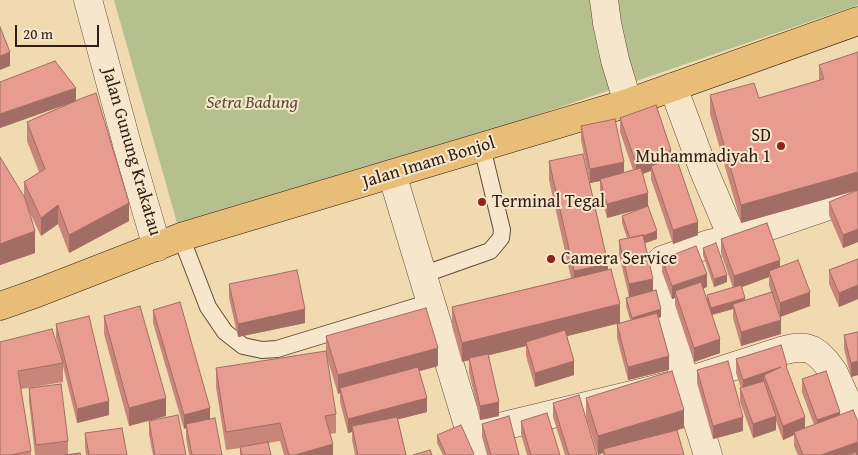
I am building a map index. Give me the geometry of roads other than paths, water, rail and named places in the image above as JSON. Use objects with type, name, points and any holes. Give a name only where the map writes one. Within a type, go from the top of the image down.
[{"type":"highway","name":"Jalan Imam Bonjol","points":[[0,306],[169,242],[628,104],[857,25]]},
{"type":"street","name":"Jalan Gunung Krakatau","points":[[88,0],[126,139],[169,242]]},
{"type":"street","points":[[604,0],[615,60],[628,104]]},
{"type":"street","points":[[673,87],[704,171],[733,238]]},
{"type":"street","points":[[392,174],[474,445],[794,348],[806,348],[818,354],[834,374],[858,426]]},
{"type":"street","points":[[708,455],[685,382],[658,284],[657,267],[662,260],[858,196]]},
{"type":"lane","points":[[422,275],[490,251],[502,238],[502,230],[482,147]]},
{"type":"lane","points":[[169,242],[225,332],[243,346],[262,350],[277,349],[431,302]]},
{"type":"place","name":"SD Muhammadiyah 1","points":[[781,146]]},
{"type":"place","name":"Terminal Tegal","points":[[482,202]]},
{"type":"place","name":"Camera Service","points":[[551,259]]},
{"type":"park label","name":"Setra Badung","points":[[252,103]]}]
